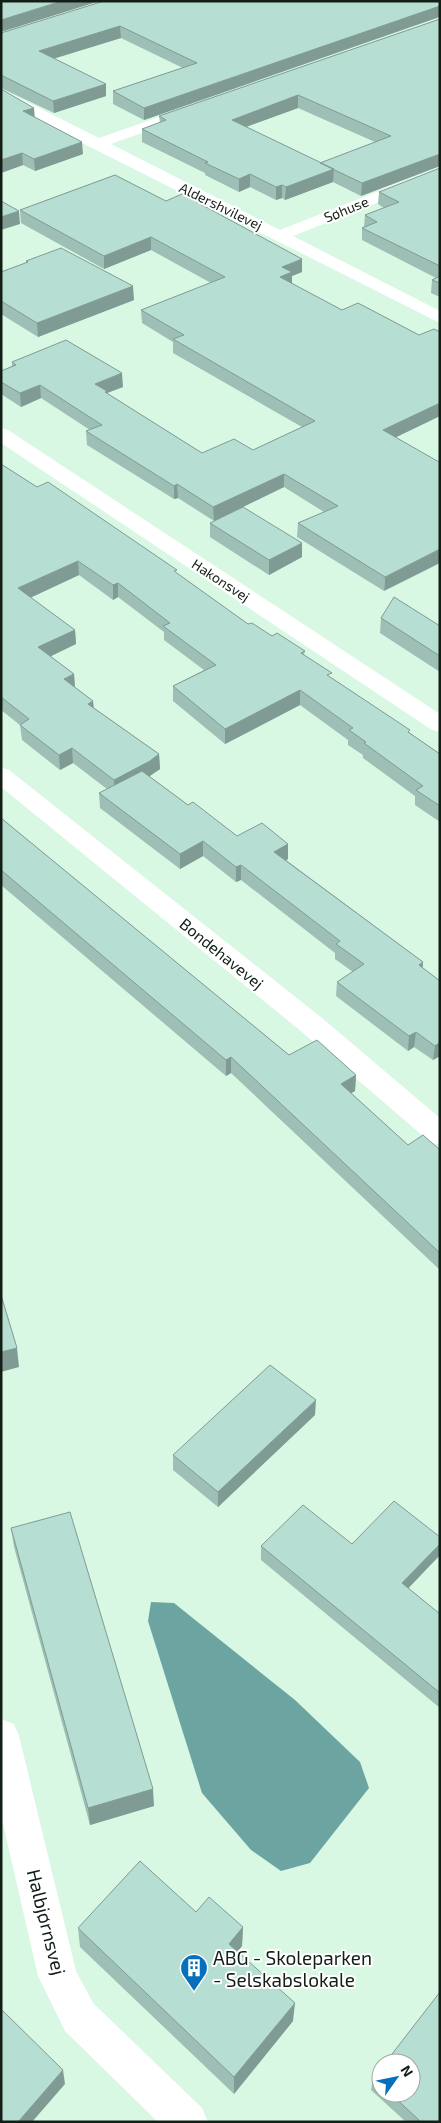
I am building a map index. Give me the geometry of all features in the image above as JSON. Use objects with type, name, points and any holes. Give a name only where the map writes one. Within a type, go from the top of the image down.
[{"type":"street","name":"Aldershvilevej","points":[[1,94],[440,318]]},
{"type":"street","points":[[96,144],[210,104]]},
{"type":"street","name":"Søhuse","points":[[281,236],[440,172]]},
{"type":"street","name":"Hakonsvej","points":[[1,434],[440,725]]},
{"type":"street","name":"Bondehavevej","points":[[1,775],[318,1030],[440,1134]]},
{"type":"street","name":"Halbjørnsvej","points":[[1,1736],[58,1976],[79,2017],[188,2122]]},
{"type":"water","points":[[151,1602],[174,1603],[295,1700],[360,1762],[369,1788],[310,1863],[281,1871],[251,1850],[202,1793],[148,1621]]},
{"type":"building","points":[[1,1],[62,1],[1,20]]},
{"type":"building","points":[[104,1],[440,1],[440,6],[144,108],[113,91],[197,63],[120,26],[39,51],[106,84],[53,101],[1,75],[1,33]]},
{"type":"building","points":[[440,19],[440,154],[362,183],[333,169],[286,187],[282,185],[276,187],[250,174],[239,179],[142,129],[166,120],[159,116]],"holes":[[[298,95],[391,136],[321,163],[232,120]]]},
{"type":"building","points":[[1,89],[34,108],[23,111],[82,142],[34,159],[22,153],[1,160]]},
{"type":"building","points":[[440,168],[440,266],[362,228],[377,222],[365,215],[399,202],[379,192]]},
{"type":"building","points":[[115,175],[166,201],[182,194],[302,259],[282,267],[292,272],[280,277],[342,310],[358,303],[419,335],[434,329],[440,332],[440,403],[383,430],[440,461],[440,549],[385,577],[298,523],[338,506],[284,474],[213,507],[177,484],[174,486],[86,431],[102,425],[40,385],[20,393],[1,382],[1,371],[16,365],[12,362],[66,340],[122,373],[95,384],[202,453],[234,439],[253,450],[315,421],[173,339],[184,335],[141,310],[225,277],[151,237],[104,256],[20,210]]},
{"type":"building","points":[[1,201],[19,211],[1,217]]},
{"type":"building","points":[[61,248],[133,286],[37,323],[1,301],[1,272]]},
{"type":"building","points":[[440,276],[440,283],[432,280]]},
{"type":"building","points":[[1,464],[37,487],[48,482],[177,570],[174,571],[248,624],[252,623],[272,636],[277,633],[305,651],[301,653],[332,673],[327,675],[410,730],[408,732],[440,754],[440,806],[416,790],[423,786],[349,730],[353,728],[300,690],[225,729],[173,686],[216,665],[163,626],[170,623],[118,583],[113,585],[78,561],[18,588],[75,630],[38,647],[74,674],[64,679],[93,701],[88,704],[159,754],[150,761],[114,780],[72,748],[59,755],[20,725],[29,719],[1,697]]},
{"type":"building","points":[[243,507],[302,543],[269,560],[210,523]]},
{"type":"building","points":[[394,597],[440,626],[440,656],[381,618]]},
{"type":"building","points":[[142,771],[188,805],[193,802],[237,836],[262,823],[288,844],[274,852],[423,962],[419,965],[440,981],[440,1042],[435,1046],[416,1032],[409,1036],[337,982],[364,964],[336,944],[340,941],[241,865],[236,867],[203,841],[180,854],[99,793]]},
{"type":"building","points":[[1,818],[289,1055],[317,1040],[356,1075],[341,1084],[408,1145],[423,1135],[440,1150],[440,1253],[231,1057],[226,1060],[1,870]]},
{"type":"building","points":[[1,1295],[17,1348],[1,1352]]},
{"type":"building","points":[[270,1365],[316,1400],[218,1492],[173,1455]]},
{"type":"building","points":[[394,1501],[440,1537],[440,1544],[402,1583],[440,1614],[440,1693],[261,1546],[303,1505],[352,1544]]},
{"type":"building","points":[[70,1512],[153,1789],[88,1808],[11,1528]]},
{"type":"building","name":"ABG - Skoleparken - Selskabslokale","points":[[140,1861],[196,1912],[209,1897],[243,1927],[229,1944],[295,2003],[234,2077],[78,1928]]},
{"type":"building","points":[[440,1992],[440,2122],[421,2122],[401,2103],[421,2103],[421,2053],[393,2053]]},
{"type":"building","points":[[1,2009],[63,2070],[18,2122],[1,2122]]},
{"type":"place","name":"ABG - Skoleparken - Selskabslokale","points":[[194,1992]]}]
